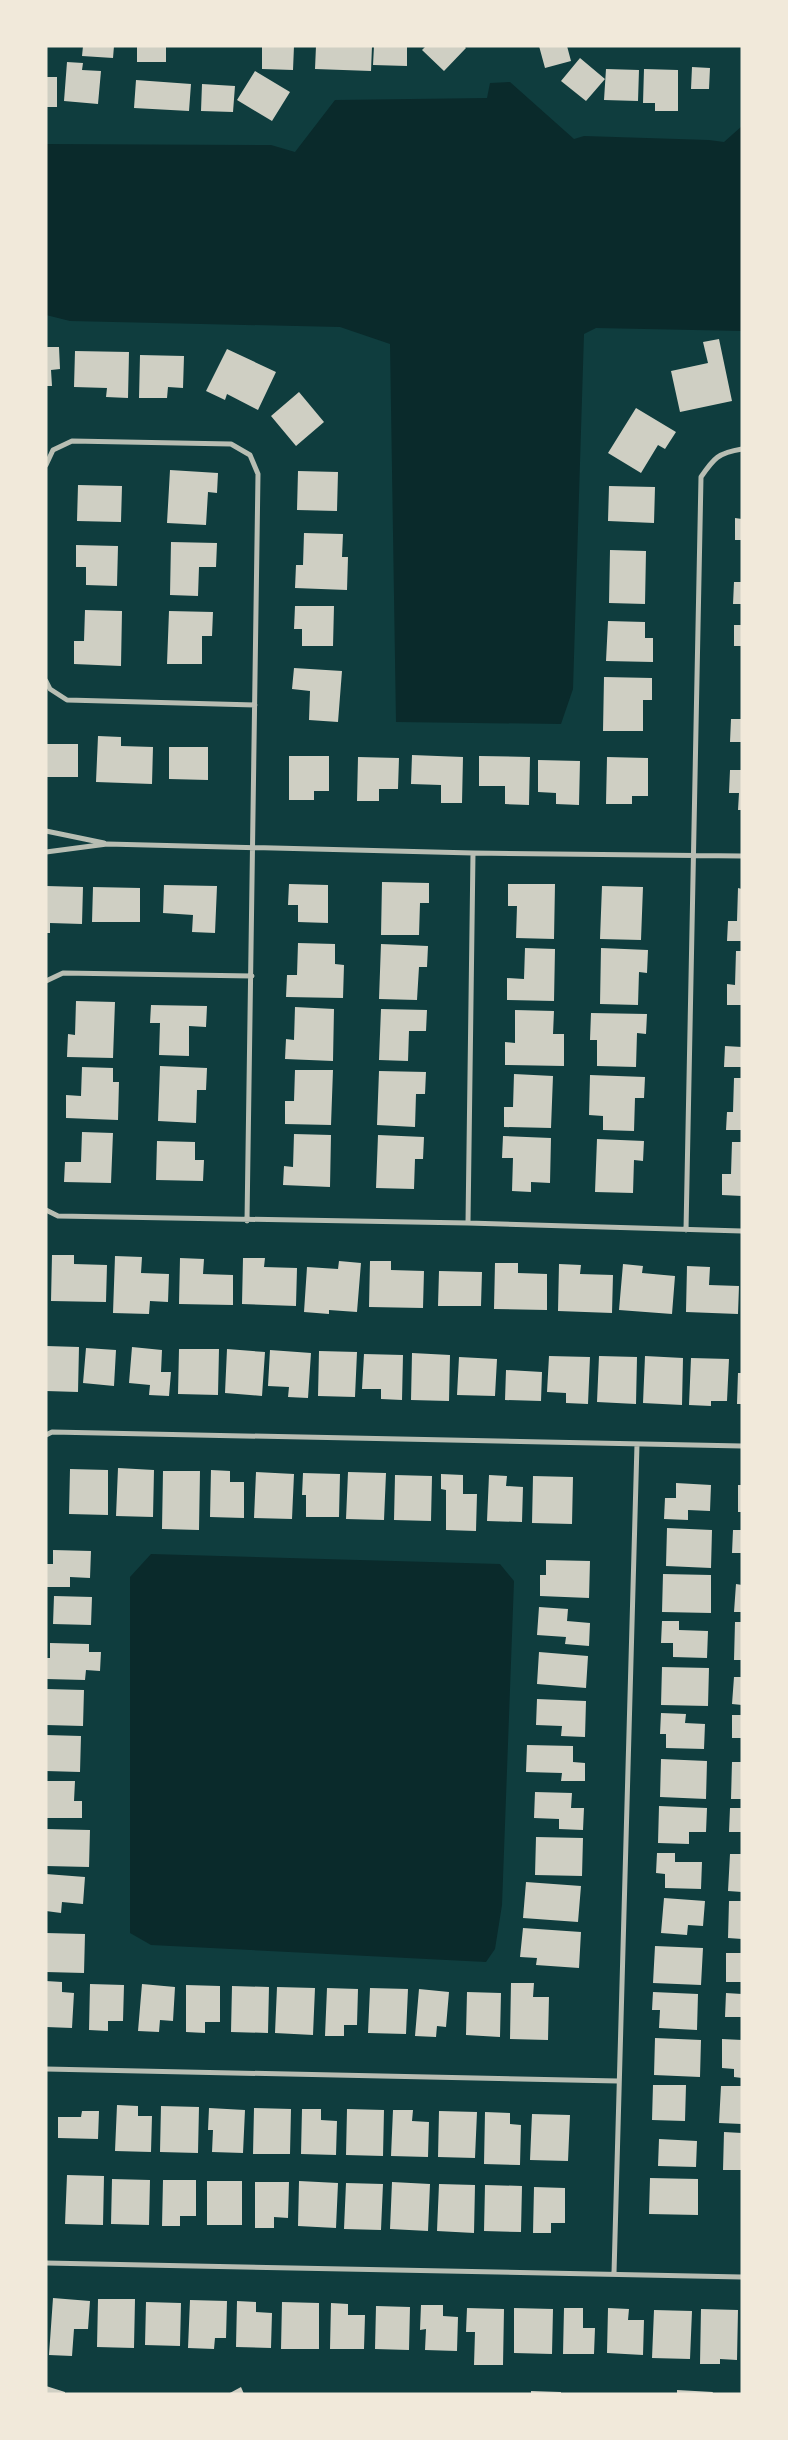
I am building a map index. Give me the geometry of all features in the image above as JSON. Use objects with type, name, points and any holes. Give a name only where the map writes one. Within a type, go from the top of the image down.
[{"type":"street","points":[[46,465],[52,450],[72,441],[231,444],[250,455],[258,474],[247,1221]]},
{"type":"street","points":[[686,1230],[701,477],[714,458],[726,452],[742,448]]},
{"type":"street","points":[[46,681],[50,689],[68,700],[255,705]]},
{"type":"street","points":[[46,830],[107,844]]},
{"type":"street","points":[[46,852],[107,844],[254,846],[472,853],[742,856]]},
{"type":"street","points":[[468,1223],[472,853]]},
{"type":"street","points":[[46,980],[63,973],[252,976]]},
{"type":"street","points":[[46,1210],[58,1216],[742,1230]]},
{"type":"street","points":[[46,1435],[62,1432],[742,1446]]},
{"type":"street","points":[[614,2273],[637,1444]]},
{"type":"street","points":[[46,2069],[618,2081]]},
{"type":"street","points":[[46,2263],[742,2277]]},
{"type":"water","points":[[510,82],[574,139],[584,136],[724,142],[742,126],[742,331],[596,328],[584,334],[573,689],[561,724],[396,722],[390,344],[340,327],[70,321],[46,315],[46,144],[271,145],[295,152],[335,100],[487,98],[490,83]]},
{"type":"water","points":[[151,1554],[500,1564],[514,1581],[502,1905],[495,1949],[486,1962],[151,1945],[130,1933],[130,1577]]},
{"type":"building","points":[[83,46],[114,46],[113,58],[82,56]]},
{"type":"building","points":[[137,46],[166,46],[166,62],[137,62]]},
{"type":"building","points":[[262,46],[294,46],[293,70],[262,69]]},
{"type":"building","points":[[316,46],[372,46],[371,71],[315,69]]},
{"type":"building","points":[[374,46],[407,46],[407,66],[373,65]]},
{"type":"building","points":[[426,46],[464,46],[466,48],[444,71],[422,50]]},
{"type":"building","points":[[539,46],[567,46],[571,61],[545,68]]},
{"type":"building","points":[[580,58],[605,79],[586,101],[561,81]]},
{"type":"building","points":[[67,62],[83,63],[82,70],[101,71],[98,104],[64,101]]},
{"type":"building","points":[[692,67],[710,68],[709,89],[691,89]]},
{"type":"building","points":[[606,69],[639,70],[638,101],[604,100]]},
{"type":"building","points":[[644,69],[678,70],[678,111],[655,111],[655,103],[643,103]]},
{"type":"building","points":[[255,71],[290,92],[272,121],[237,100]]},
{"type":"building","points":[[46,77],[57,77],[57,107],[46,107]]},
{"type":"building","points":[[136,80],[191,84],[189,111],[134,108]]},
{"type":"building","points":[[202,84],[235,86],[233,112],[201,111]]},
{"type":"building","points":[[719,339],[732,401],[680,412],[671,371],[708,363],[703,342]]},
{"type":"building","points":[[46,347],[59,347],[60,369],[51,370],[52,386],[46,386]]},
{"type":"building","points":[[227,349],[276,372],[258,410],[227,394],[225,400],[206,391]]},
{"type":"building","points":[[75,351],[129,352],[128,398],[106,397],[107,388],[74,387]]},
{"type":"building","points":[[140,355],[184,356],[183,388],[168,387],[167,398],[139,398]]},
{"type":"building","points":[[299,392],[324,422],[296,446],[271,416]]},
{"type":"building","points":[[636,408],[676,432],[665,449],[658,445],[641,473],[608,453]]},
{"type":"building","points":[[170,470],[218,473],[217,493],[208,492],[206,525],[167,523]]},
{"type":"building","points":[[298,471],[338,472],[337,511],[297,510]]},
{"type":"building","points":[[78,485],[122,486],[121,522],[77,521]]},
{"type":"building","points":[[609,486],[655,487],[654,523],[608,521]]},
{"type":"building","points":[[735,518],[742,519],[742,540],[735,540]]},
{"type":"building","points":[[304,533],[343,534],[342,557],[348,557],[347,590],[295,588],[296,565],[303,565]]},
{"type":"building","points":[[171,542],[217,543],[216,567],[199,567],[198,596],[170,595]]},
{"type":"building","points":[[76,545],[118,546],[117,586],[86,585],[86,567],[76,567]]},
{"type":"building","points":[[610,550],[646,551],[645,604],[609,603]]},
{"type":"building","points":[[734,582],[742,582],[742,604],[733,604]]},
{"type":"building","points":[[295,606],[334,606],[333,646],[302,646],[302,629],[294,629]]},
{"type":"building","points":[[85,610],[122,611],[121,666],[74,664],[74,641],[84,641]]},
{"type":"building","points":[[169,611],[213,612],[212,636],[202,636],[202,664],[167,664]]},
{"type":"building","points":[[608,621],[645,622],[645,638],[653,638],[653,662],[606,661]]},
{"type":"building","points":[[734,625],[742,625],[742,646],[734,646]]},
{"type":"building","points":[[294,668],[342,671],[338,722],[309,720],[310,691],[292,689]]},
{"type":"building","points":[[604,677],[652,678],[652,700],[643,700],[643,731],[603,731]]},
{"type":"building","points":[[731,719],[742,719],[742,742],[730,742]]},
{"type":"building","points":[[98,736],[121,737],[121,746],[153,747],[152,784],[96,782]]},
{"type":"building","points":[[46,744],[78,744],[78,777],[46,777]]},
{"type":"building","points":[[169,747],[208,747],[208,780],[169,779]]},
{"type":"building","points":[[412,755],[463,757],[462,803],[441,803],[441,785],[411,784]]},
{"type":"building","points":[[289,756],[329,756],[329,791],[314,791],[314,800],[289,800]]},
{"type":"building","points":[[479,756],[530,757],[529,805],[505,804],[505,786],[479,786]]},
{"type":"building","points":[[358,757],[399,758],[398,789],[379,789],[379,801],[357,801]]},
{"type":"building","points":[[607,757],[648,758],[648,796],[632,796],[632,804],[606,804]]},
{"type":"building","points":[[538,760],[580,761],[579,805],[556,804],[556,793],[538,792]]},
{"type":"building","points":[[730,770],[742,770],[742,810],[738,810],[739,793],[729,793]]},
{"type":"building","points":[[382,882],[429,883],[429,903],[420,903],[419,935],[381,935]]},
{"type":"building","points":[[289,884],[328,885],[328,923],[298,922],[298,905],[288,905]]},
{"type":"building","points":[[508,884],[555,884],[554,939],[516,938],[517,906],[508,906]]},
{"type":"building","points":[[164,885],[217,886],[215,933],[192,932],[193,915],[163,913]]},
{"type":"building","points":[[46,886],[83,887],[82,924],[50,923],[50,933],[46,933]]},
{"type":"building","points":[[602,886],[643,887],[641,940],[600,939]]},
{"type":"building","points":[[93,887],[140,888],[140,922],[92,922]]},
{"type":"building","points":[[738,888],[742,889],[742,941],[727,941],[728,921],[737,921]]},
{"type":"building","points":[[298,943],[335,944],[335,964],[344,965],[343,998],[286,997],[287,975],[297,975]]},
{"type":"building","points":[[381,944],[428,946],[427,967],[419,967],[417,1000],[379,999]]},
{"type":"building","points":[[525,948],[555,949],[554,1001],[507,1000],[507,978],[524,979]]},
{"type":"building","points":[[601,948],[648,950],[647,973],[639,972],[638,1005],[600,1004]]},
{"type":"building","points":[[736,951],[742,951],[742,1005],[727,1005],[727,984],[735,985]]},
{"type":"building","points":[[76,1001],[115,1002],[113,1058],[67,1057],[68,1034],[75,1035]]},
{"type":"building","points":[[151,1005],[207,1006],[206,1027],[189,1026],[189,1056],[159,1055],[160,1023],[150,1023]]},
{"type":"building","points":[[295,1007],[334,1009],[333,1061],[285,1059],[286,1039],[294,1040]]},
{"type":"building","points":[[381,1009],[427,1010],[426,1031],[409,1031],[408,1061],[379,1060]]},
{"type":"building","points":[[515,1010],[554,1011],[553,1034],[564,1034],[564,1066],[505,1065],[505,1042],[515,1043]]},
{"type":"building","points":[[591,1013],[647,1014],[646,1034],[637,1033],[636,1067],[597,1066],[597,1040],[590,1040]]},
{"type":"building","points":[[725,1046],[742,1047],[742,1067],[724,1067]]},
{"type":"building","points":[[160,1066],[207,1068],[206,1090],[197,1090],[196,1123],[158,1121]]},
{"type":"building","points":[[82,1067],[113,1068],[113,1082],[119,1082],[118,1120],[66,1118],[66,1095],[81,1096]]},
{"type":"building","points":[[295,1070],[333,1070],[331,1125],[285,1124],[285,1101],[294,1101]]},
{"type":"building","points":[[379,1071],[426,1072],[425,1094],[416,1094],[415,1127],[377,1125]]},
{"type":"building","points":[[514,1074],[553,1076],[551,1128],[504,1127],[504,1107],[513,1107]]},
{"type":"building","points":[[590,1075],[645,1077],[644,1098],[635,1098],[634,1131],[603,1130],[603,1116],[589,1115]]},
{"type":"building","points":[[734,1078],[742,1078],[742,1130],[726,1130],[727,1112],[733,1112]]},
{"type":"building","points":[[82,1132],[113,1133],[111,1183],[64,1182],[65,1162],[81,1162]]},
{"type":"building","points":[[294,1134],[331,1135],[330,1187],[283,1185],[284,1166],[293,1167]]},
{"type":"building","points":[[378,1135],[424,1137],[423,1159],[415,1159],[414,1189],[376,1188]]},
{"type":"building","points":[[503,1136],[551,1138],[550,1183],[531,1182],[531,1192],[512,1191],[513,1158],[502,1158]]},
{"type":"building","points":[[597,1139],[644,1141],[643,1161],[634,1160],[633,1193],[595,1192]]},
{"type":"building","points":[[157,1141],[195,1142],[195,1160],[204,1160],[203,1181],[156,1180]]},
{"type":"building","points":[[732,1142],[742,1142],[742,1196],[722,1195],[722,1174],[731,1174]]},
{"type":"building","points":[[52,1255],[74,1255],[74,1264],[107,1265],[106,1302],[51,1301]]},
{"type":"building","points":[[115,1256],[142,1257],[141,1273],[169,1274],[168,1302],[150,1301],[149,1314],[113,1313]]},
{"type":"building","points":[[180,1258],[204,1259],[203,1274],[233,1275],[233,1305],[179,1304]]},
{"type":"building","points":[[243,1258],[265,1258],[264,1267],[297,1268],[296,1306],[242,1304]]},
{"type":"building","points":[[339,1261],[361,1263],[357,1312],[329,1310],[329,1314],[304,1312],[307,1267],[338,1269]]},
{"type":"building","points":[[370,1261],[391,1261],[391,1270],[424,1271],[423,1308],[369,1307]]},
{"type":"building","points":[[495,1263],[518,1263],[518,1273],[547,1274],[547,1310],[494,1309]]},
{"type":"building","points":[[559,1264],[581,1265],[580,1274],[613,1275],[612,1313],[558,1311]]},
{"type":"building","points":[[623,1264],[643,1266],[642,1273],[675,1276],[672,1314],[619,1310]]},
{"type":"building","points":[[687,1266],[710,1267],[709,1285],[739,1286],[738,1314],[686,1312]]},
{"type":"building","points":[[439,1271],[482,1272],[481,1306],[438,1306]]},
{"type":"building","points":[[46,1346],[79,1347],[78,1392],[46,1391]]},
{"type":"building","points":[[132,1347],[162,1350],[161,1372],[171,1372],[169,1396],[149,1395],[150,1385],[129,1383]]},
{"type":"building","points":[[86,1348],[116,1350],[114,1386],[83,1383]]},
{"type":"building","points":[[179,1349],[219,1349],[218,1395],[178,1394]]},
{"type":"building","points":[[227,1349],[265,1352],[262,1396],[225,1393]]},
{"type":"building","points":[[270,1350],[311,1353],[308,1398],[288,1397],[289,1387],[268,1386]]},
{"type":"building","points":[[319,1351],[357,1352],[355,1397],[318,1396]]},
{"type":"building","points":[[412,1353],[450,1355],[449,1401],[411,1400]]},
{"type":"building","points":[[364,1354],[403,1355],[402,1400],[381,1399],[381,1389],[362,1389]]},
{"type":"building","points":[[549,1356],[590,1357],[588,1404],[566,1403],[566,1393],[547,1392]]},
{"type":"building","points":[[599,1356],[637,1357],[636,1404],[597,1402]]},
{"type":"building","points":[[645,1356],[683,1358],[682,1405],[643,1403]]},
{"type":"building","points":[[459,1357],[497,1359],[495,1396],[457,1395]]},
{"type":"building","points":[[691,1358],[729,1359],[727,1401],[711,1401],[711,1406],[689,1405]]},
{"type":"building","points":[[506,1370],[542,1372],[541,1401],[505,1400]]},
{"type":"building","points":[[738,1373],[742,1373],[742,1404],[737,1404]]},
{"type":"building","points":[[118,1468],[154,1470],[153,1517],[116,1516]]},
{"type":"building","points":[[70,1469],[108,1470],[108,1515],[69,1514]]},
{"type":"building","points":[[211,1470],[230,1471],[230,1482],[244,1482],[244,1518],[210,1517]]},
{"type":"building","points":[[163,1471],[200,1471],[199,1530],[162,1529]]},
{"type":"building","points":[[256,1472],[294,1474],[292,1519],[254,1518]]},
{"type":"building","points":[[348,1472],[386,1473],[384,1520],[346,1519]]},
{"type":"building","points":[[303,1473],[340,1474],[339,1517],[306,1517],[306,1495],[302,1495]]},
{"type":"building","points":[[441,1474],[463,1475],[463,1494],[477,1494],[476,1531],[446,1530],[446,1490],[441,1489]]},
{"type":"building","points":[[395,1475],[432,1476],[431,1521],[394,1520]]},
{"type":"building","points":[[489,1475],[507,1476],[506,1486],[523,1487],[522,1522],[487,1521]]},
{"type":"building","points":[[533,1476],[573,1477],[572,1524],[532,1523]]},
{"type":"building","points":[[676,1483],[711,1485],[710,1511],[688,1510],[688,1520],[664,1519],[665,1498],[676,1498]]},
{"type":"building","points":[[738,1485],[742,1485],[742,1512],[738,1512]]},
{"type":"building","points":[[667,1528],[712,1530],[711,1568],[666,1566]]},
{"type":"building","points":[[733,1530],[742,1530],[742,1553],[732,1553]]},
{"type":"building","points":[[53,1550],[91,1551],[90,1578],[70,1577],[70,1587],[46,1587],[46,1564],[53,1564]]},
{"type":"building","points":[[546,1560],[590,1561],[589,1598],[540,1596],[540,1575],[546,1575]]},
{"type":"building","points":[[663,1574],[711,1575],[711,1613],[662,1612]]},
{"type":"building","points":[[736,1584],[742,1585],[742,1612],[734,1612]]},
{"type":"building","points":[[54,1596],[92,1597],[91,1625],[53,1624]]},
{"type":"building","points":[[539,1607],[568,1609],[567,1621],[590,1623],[589,1646],[565,1644],[566,1637],[537,1635]]},
{"type":"building","points":[[662,1621],[679,1621],[679,1630],[708,1631],[707,1658],[673,1657],[673,1643],[661,1643]]},
{"type":"building","points":[[735,1622],[742,1622],[742,1660],[734,1660]]},
{"type":"building","points":[[50,1643],[89,1644],[89,1652],[101,1652],[100,1671],[86,1670],[85,1680],[46,1679],[46,1658],[50,1658]]},
{"type":"building","points":[[539,1652],[588,1656],[586,1688],[537,1684]]},
{"type":"building","points":[[662,1667],[709,1668],[708,1706],[661,1705]]},
{"type":"building","points":[[734,1677],[742,1677],[742,1705],[732,1704]]},
{"type":"building","points":[[46,1689],[84,1690],[83,1726],[46,1725]]},
{"type":"building","points":[[537,1699],[586,1701],[585,1737],[561,1736],[562,1726],[536,1725]]},
{"type":"building","points":[[661,1713],[686,1714],[685,1723],[705,1724],[704,1749],[666,1748],[666,1734],[660,1734]]},
{"type":"building","points":[[732,1715],[742,1715],[742,1738],[732,1738]]},
{"type":"building","points":[[46,1735],[81,1736],[80,1772],[46,1771]]},
{"type":"building","points":[[527,1745],[573,1746],[573,1762],[585,1763],[585,1781],[561,1781],[562,1773],[526,1772]]},
{"type":"building","points":[[661,1759],[707,1761],[706,1799],[660,1797]]},
{"type":"building","points":[[732,1762],[742,1762],[742,1799],[731,1799]]},
{"type":"building","points":[[46,1781],[75,1781],[74,1801],[82,1801],[82,1818],[46,1818]]},
{"type":"building","points":[[535,1792],[572,1793],[571,1808],[584,1808],[583,1830],[559,1829],[559,1819],[534,1818]]},
{"type":"building","points":[[659,1806],[707,1808],[706,1832],[689,1832],[689,1844],[658,1843]]},
{"type":"building","points":[[730,1808],[742,1808],[742,1832],[729,1832]]},
{"type":"building","points":[[46,1829],[90,1830],[89,1867],[46,1866]]},
{"type":"building","points":[[536,1837],[583,1838],[582,1876],[535,1875]]},
{"type":"building","points":[[657,1853],[675,1853],[675,1862],[702,1862],[701,1889],[665,1888],[665,1874],[656,1873]]},
{"type":"building","points":[[730,1854],[742,1854],[742,1892],[728,1891]]},
{"type":"building","points":[[46,1874],[85,1877],[83,1904],[62,1902],[61,1913],[46,1911]]},
{"type":"building","points":[[526,1882],[581,1886],[578,1922],[523,1918]]},
{"type":"building","points":[[664,1898],[705,1901],[703,1926],[688,1925],[687,1935],[661,1933]]},
{"type":"building","points":[[729,1901],[742,1901],[742,1939],[728,1938]]},
{"type":"building","points":[[523,1928],[581,1932],[579,1968],[536,1965],[537,1958],[520,1957]]},
{"type":"building","points":[[46,1933],[85,1934],[84,1973],[46,1972]]},
{"type":"building","points":[[655,1946],[703,1948],[701,1985],[653,1983]]},
{"type":"building","points":[[726,1953],[742,1953],[742,1982],[726,1982]]},
{"type":"building","points":[[46,1981],[62,1982],[62,1992],[74,1993],[72,2028],[46,2027]]},
{"type":"building","points":[[511,1983],[534,1983],[533,1997],[549,1997],[548,2040],[510,2039]]},
{"type":"building","points":[[90,1984],[124,1985],[123,2021],[108,2021],[108,2031],[89,2030]]},
{"type":"building","points":[[142,1984],[175,1987],[173,2021],[160,2020],[159,2032],[138,2031]]},
{"type":"building","points":[[186,1985],[220,1986],[220,2022],[205,2022],[205,2033],[186,2032]]},
{"type":"building","points":[[232,1986],[269,1987],[268,2033],[231,2032]]},
{"type":"building","points":[[277,1987],[315,1988],[313,2035],[275,2033]]},
{"type":"building","points":[[327,1988],[358,1989],[357,2025],[344,2025],[344,2036],[325,2036]]},
{"type":"building","points":[[370,1988],[408,1989],[406,2034],[368,2033]]},
{"type":"building","points":[[419,1989],[449,1992],[446,2027],[437,2026],[436,2037],[415,2036]]},
{"type":"building","points":[[467,1992],[501,1993],[500,2037],[466,2035]]},
{"type":"building","points":[[653,1992],[698,1994],[697,2030],[659,2028],[660,2010],[652,2010]]},
{"type":"building","points":[[726,1993],[742,1994],[742,2017],[725,2017]]},
{"type":"building","points":[[655,2038],[701,2040],[700,2077],[654,2075]]},
{"type":"building","points":[[722,2039],[742,2040],[742,2078],[734,2077],[734,2069],[722,2068]]},
{"type":"building","points":[[653,2085],[686,2085],[685,2121],[652,2120]]},
{"type":"building","points":[[721,2086],[742,2086],[742,2124],[719,2123]]},
{"type":"building","points":[[117,2105],[138,2106],[138,2116],[152,2116],[151,2152],[115,2151]]},
{"type":"building","points":[[161,2106],[199,2107],[198,2153],[160,2152]]},
{"type":"building","points":[[209,2108],[245,2110],[243,2153],[212,2152],[213,2130],[208,2130]]},
{"type":"building","points":[[254,2108],[291,2109],[290,2154],[253,2154]]},
{"type":"building","points":[[302,2109],[321,2109],[321,2120],[337,2121],[336,2155],[301,2154]]},
{"type":"building","points":[[347,2109],[384,2110],[383,2156],[346,2155]]},
{"type":"building","points":[[393,2110],[413,2110],[412,2121],[429,2122],[428,2157],[391,2156]]},
{"type":"building","points":[[82,2111],[99,2111],[98,2139],[58,2138],[58,2117],[81,2117]]},
{"type":"building","points":[[439,2111],[477,2112],[475,2158],[438,2157]]},
{"type":"building","points":[[485,2112],[510,2113],[510,2124],[521,2125],[520,2165],[484,2164]]},
{"type":"building","points":[[532,2114],[570,2115],[568,2161],[530,2160]]},
{"type":"building","points":[[724,2132],[742,2133],[742,2170],[723,2170]]},
{"type":"building","points":[[659,2139],[697,2141],[696,2167],[658,2166]]},
{"type":"building","points":[[67,2175],[104,2176],[103,2225],[65,2224]]},
{"type":"building","points":[[650,2178],[698,2179],[698,2215],[649,2214]]},
{"type":"building","points":[[112,2179],[150,2180],[149,2225],[111,2224]]},
{"type":"building","points":[[163,2180],[196,2180],[196,2216],[180,2216],[180,2226],[162,2226]]},
{"type":"building","points":[[207,2181],[242,2181],[242,2225],[207,2225]]},
{"type":"building","points":[[299,2181],[338,2183],[336,2228],[298,2226]]},
{"type":"building","points":[[255,2182],[289,2182],[288,2218],[274,2217],[274,2228],[255,2228]]},
{"type":"building","points":[[392,2182],[430,2184],[428,2231],[390,2229]]},
{"type":"building","points":[[346,2183],[383,2184],[381,2230],[344,2229]]},
{"type":"building","points":[[439,2184],[475,2185],[474,2233],[437,2231]]},
{"type":"building","points":[[485,2185],[522,2186],[521,2232],[484,2231]]},
{"type":"building","points":[[534,2187],[565,2188],[565,2223],[551,2223],[551,2233],[533,2233]]},
{"type":"building","points":[[53,2298],[90,2301],[88,2329],[74,2329],[72,2356],[49,2355]]},
{"type":"building","points":[[98,2299],[135,2299],[134,2348],[97,2347]]},
{"type":"building","points":[[190,2300],[227,2301],[226,2338],[215,2338],[214,2349],[188,2348]]},
{"type":"building","points":[[237,2301],[256,2302],[256,2312],[272,2313],[271,2348],[236,2347]]},
{"type":"building","points":[[146,2302],[181,2303],[180,2346],[145,2345]]},
{"type":"building","points":[[282,2302],[319,2303],[319,2349],[281,2349]]},
{"type":"building","points":[[331,2303],[348,2304],[348,2315],[365,2315],[364,2349],[330,2349]]},
{"type":"building","points":[[421,2305],[443,2305],[443,2316],[458,2317],[457,2351],[425,2350],[426,2329],[420,2330]]},
{"type":"building","points":[[376,2306],[410,2307],[409,2350],[375,2349]]},
{"type":"building","points":[[467,2308],[504,2309],[503,2365],[474,2365],[475,2332],[466,2332]]},
{"type":"building","points":[[514,2308],[553,2309],[552,2354],[514,2353]]},
{"type":"building","points":[[564,2308],[583,2308],[583,2328],[595,2328],[594,2354],[563,2354]]},
{"type":"building","points":[[608,2308],[629,2309],[628,2320],[644,2320],[643,2355],[607,2353]]},
{"type":"building","points":[[701,2309],[738,2310],[737,2360],[720,2359],[720,2364],[700,2364]]},
{"type":"building","points":[[654,2310],[692,2311],[690,2359],[652,2358]]},
{"type":"building","points":[[46,2386],[65,2392],[65,2394],[46,2394]]},
{"type":"building","points":[[241,2387],[244,2394],[228,2394]]},
{"type":"building","points":[[677,2390],[713,2392],[712,2394],[677,2394]]},
{"type":"building","points":[[531,2391],[561,2392],[561,2394],[531,2394]]}]
